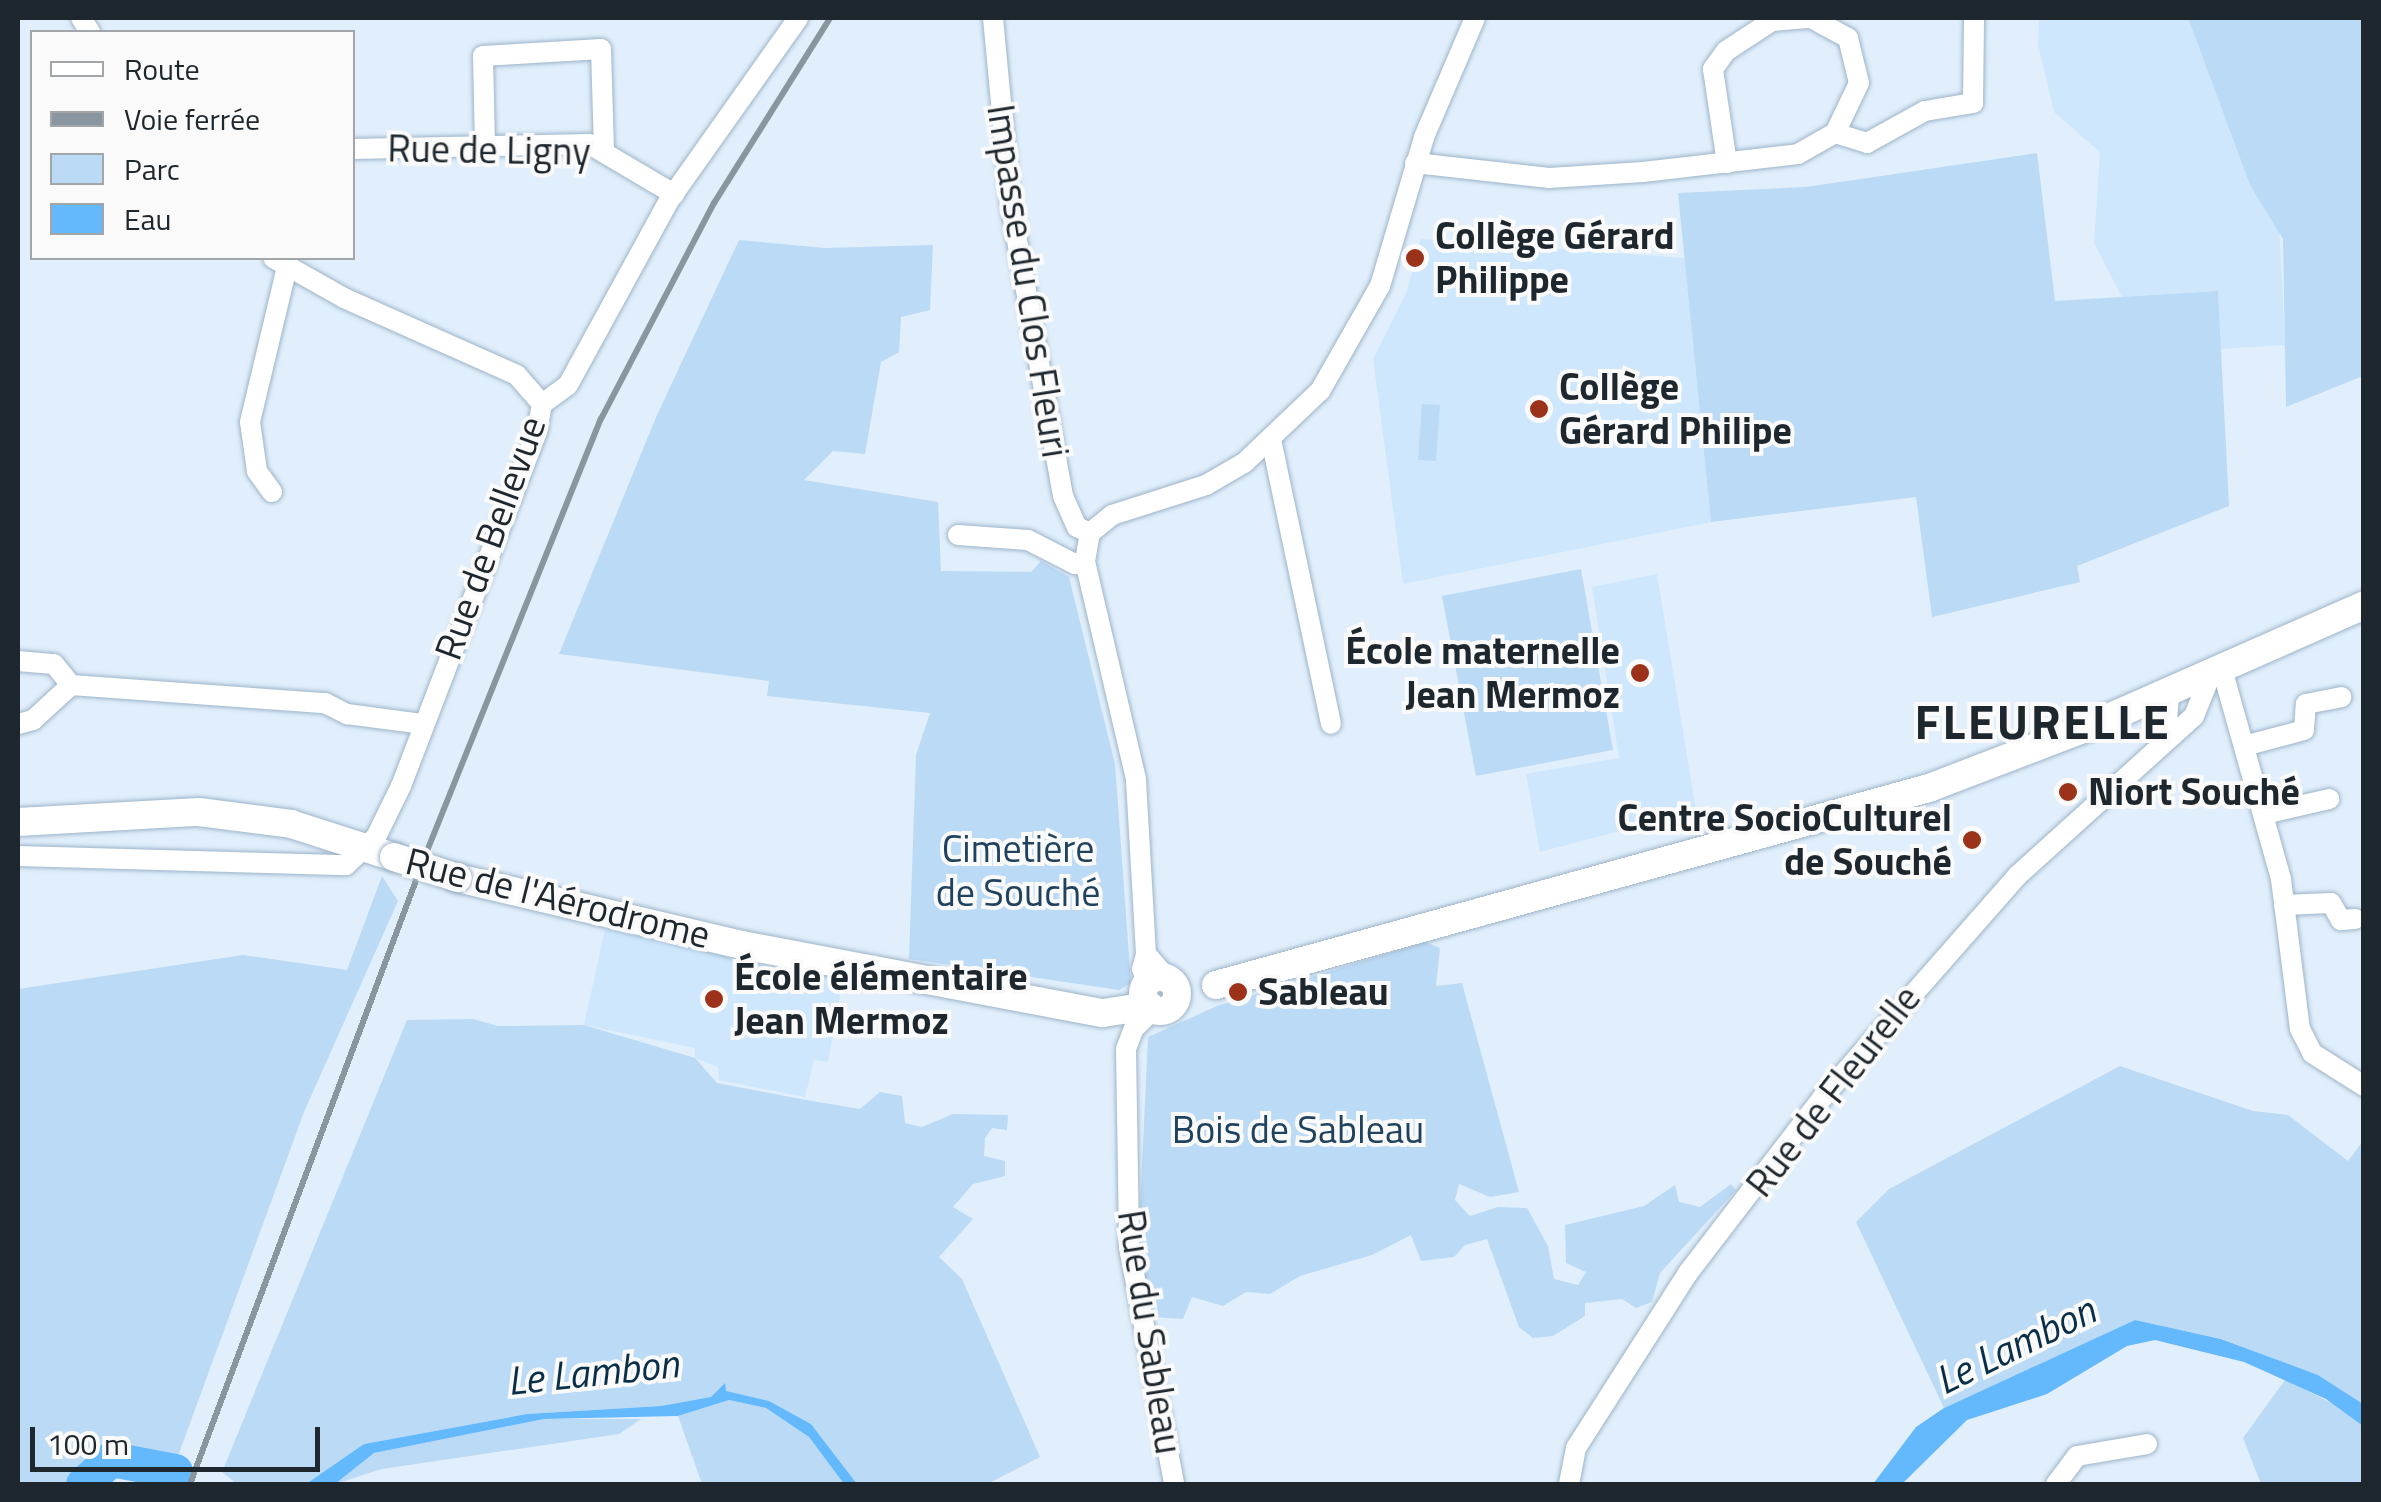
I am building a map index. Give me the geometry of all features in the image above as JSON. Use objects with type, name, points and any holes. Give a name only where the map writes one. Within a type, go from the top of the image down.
[{"type":"street","points":[[542,404],[568,385],[674,194],[798,18]]},
{"type":"street","name":"Impasse du Clos Fleuri","points":[[993,18],[1011,207],[1063,496],[1077,527],[1090,533]]},
{"type":"street","points":[[1157,989],[1136,780],[1086,560],[1090,533],[1112,515],[1206,485],[1272,444],[1320,391],[1368,312],[1415,163],[1475,18]]},
{"type":"street","points":[[1415,163],[1550,178],[1727,162],[1798,154],[1835,133],[1860,83],[1848,38],[1809,18],[1772,20],[1726,52],[1713,69],[1727,162]]},
{"type":"street","points":[[1835,133],[1867,143],[1924,111],[1973,103],[1974,18]]},
{"type":"street","points":[[486,145],[484,56],[601,49],[604,149]]},
{"type":"street","name":"Rue de Ligny","points":[[355,149],[486,145],[604,149],[674,194]]},
{"type":"street","points":[[272,492],[257,472],[250,422],[280,262]]},
{"type":"street","name":"Rue de Bellevue","points":[[280,262],[517,375],[542,404],[538,432],[386,820],[368,846]]},
{"type":"street","points":[[1272,444],[1331,724]]},
{"type":"street","points":[[958,536],[1028,540],[1075,564],[1086,560]]},
{"type":"street","name":"Rue de l'Aérodrome","points":[[18,822],[200,812],[290,824],[458,878],[742,944],[1045,997],[1115,1002],[1157,989],[1216,985],[1929,788],[2168,692],[2364,606]]},
{"type":"street","points":[[18,661],[54,664],[71,685],[232,700],[245,694],[285,698],[423,724]]},
{"type":"street","points":[[2217,670],[2264,814],[2284,905],[2300,1029],[2312,1054],[2364,1086]]},
{"type":"street","name":"Rue de Fleurelle","points":[[1569,1484],[1576,1448],[1688,1273],[1822,1097],[2017,876],[2158,742],[2194,716],[2217,670]]},
{"type":"street","points":[[18,724],[33,720],[71,685]]},
{"type":"street","points":[[2158,742],[2168,723],[2168,692]]},
{"type":"street","points":[[2244,746],[2304,730],[2306,704],[2341,696]]},
{"type":"street","points":[[2264,814],[2329,799]]},
{"type":"street","name":"Rue de l'Aérodrome","points":[[18,856],[328,868],[346,865],[368,846]]},
{"type":"street","points":[[2284,905],[2332,903],[2341,920],[2355,920]]},
{"type":"street","name":"Rue du Sableau","points":[[1157,989],[1126,1049],[1128,1247],[1174,1484]]},
{"type":"street","points":[[2057,1484],[2077,1456],[2147,1444]]},
{"type":"shaded area","points":[[2039,18],[2188,18],[2250,185],[2279,224],[2285,345],[2220,349],[2218,291],[2122,297],[2094,243],[2100,152],[2054,112],[2038,44]]},
{"type":"shaded area","name":"Collège Gérard Philipe","points":[[1421,239],[1685,258],[1711,522],[1403,584],[1373,359],[1407,291]]},
{"type":"shaded area","name":"École maternelle Jean Mermoz","points":[[1657,574],[1696,811],[1540,852],[1526,774],[1619,758],[1592,587]]},
{"type":"shaded area","name":"École élémentaire Jean Mermoz","points":[[605,929],[769,966],[844,974],[828,1062],[814,1060],[805,1097],[719,1080],[718,1067],[695,1058],[695,1048],[584,1025]]},
{"type":"green space","points":[[2188,18],[2363,18],[2363,376],[2286,407],[2283,239],[2250,185]]},
{"type":"green space","points":[[2037,153],[2055,301],[2218,291],[2229,506],[2077,566],[2080,582],[1932,617],[1916,497],[1711,522],[1678,193],[1806,187]]},
{"type":"green space","name":"Cimetière de Souché","points":[[739,240],[825,248],[933,245],[930,310],[901,317],[899,352],[881,362],[865,454],[833,451],[804,480],[938,502],[941,571],[1031,572],[1041,561],[1069,577],[1115,764],[1131,983],[1119,990],[909,959],[916,755],[930,713],[767,696],[769,681],[559,654],[657,415]]},
{"type":"green space","points":[[1422,404],[1440,405],[1436,461],[1418,460]]},
{"type":"green space","points":[[1581,569],[1613,750],[1476,776],[1442,596]]},
{"type":"green space","points":[[382,876],[398,901],[304,1112],[178,1456],[126,1448],[109,1451],[74,1484],[18,1484],[18,989],[243,955],[347,970]]},
{"type":"green space","name":"Bois de Sableau","points":[[1425,942],[1440,948],[1436,986],[1462,983],[1519,1192],[1490,1197],[1459,1184],[1455,1200],[1470,1216],[1498,1207],[1527,1208],[1548,1246],[1554,1279],[1578,1285],[1586,1272],[1566,1263],[1565,1225],[1644,1206],[1675,1185],[1679,1202],[1700,1207],[1731,1184],[1736,1190],[1660,1273],[1652,1302],[1636,1308],[1622,1299],[1585,1303],[1585,1316],[1553,1336],[1533,1338],[1519,1327],[1487,1239],[1465,1245],[1454,1257],[1421,1261],[1411,1235],[1372,1255],[1300,1276],[1270,1294],[1246,1292],[1223,1306],[1192,1297],[1183,1319],[1152,1317],[1138,1250],[1148,1037],[1217,1006]]},
{"type":"green space","points":[[473,1019],[498,1026],[584,1025],[695,1058],[717,1083],[806,1100],[860,1109],[880,1092],[902,1096],[905,1123],[922,1127],[953,1114],[1008,1115],[1007,1130],[992,1128],[985,1138],[984,1156],[1005,1161],[1005,1176],[973,1184],[953,1207],[973,1219],[939,1257],[962,1279],[1040,1457],[987,1484],[857,1484],[811,1424],[769,1401],[725,1391],[725,1384],[712,1397],[661,1406],[527,1414],[364,1444],[306,1484],[237,1484],[222,1472],[407,1020]]},
{"type":"green space","points":[[2120,1066],[2253,1111],[2288,1115],[2348,1161],[2363,1141],[2363,1404],[2318,1375],[2222,1339],[2135,1320],[1944,1408],[1856,1222],[1889,1189]]},
{"type":"green space","points":[[2285,1380],[2348,1411],[2363,1426],[2363,1484],[2261,1484],[2243,1438]]},
{"type":"green space","points":[[729,1400],[766,1408],[809,1437],[844,1484],[702,1484],[678,1416]]},
{"type":"green space","points":[[544,1419],[641,1419],[619,1434],[382,1469],[335,1484],[374,1453]]},
{"type":"water","points":[[2135,1320],[2221,1339],[2318,1375],[2363,1404],[2363,1426],[2326,1399],[2244,1362],[2155,1340],[2127,1346],[2047,1394],[1967,1420],[1902,1484],[1873,1484],[1916,1427],[1944,1408]]},
{"type":"water","points":[[725,1383],[726,1391],[769,1401],[811,1424],[857,1484],[844,1484],[809,1437],[766,1408],[729,1400],[678,1416],[544,1419],[374,1453],[335,1484],[306,1484],[364,1444],[527,1414],[661,1406],[711,1397]]},
{"type":"water","points":[[146,1450],[138,1468],[112,1469],[96,1484],[74,1484],[109,1451]]},
{"type":"waterway","name":"Le Lambon","points":[[83,1484],[111,1459],[175,1471]]},
{"type":"railway","points":[[190,1484],[427,851],[601,419],[714,203],[830,18]]},
{"type":"place","name":"Collège Gérard Philippe","points":[[1415,258]]},
{"type":"place","name":"Collège Gérard Philipe","points":[[1539,409]]},
{"type":"place","name":"École maternelle Jean Mermoz","points":[[1640,673]]},
{"type":"place","name":"Niort Souché","points":[[2068,792]]},
{"type":"place","name":"Centre SocioCulturel de Souché","points":[[1972,840]]},
{"type":"place","name":"Sableau","points":[[1238,992]]},
{"type":"place","name":"École élémentaire Jean Mermoz","points":[[714,999]]},
{"type":"district","name":"FLEURELLE","points":[[2043,722]]}]
